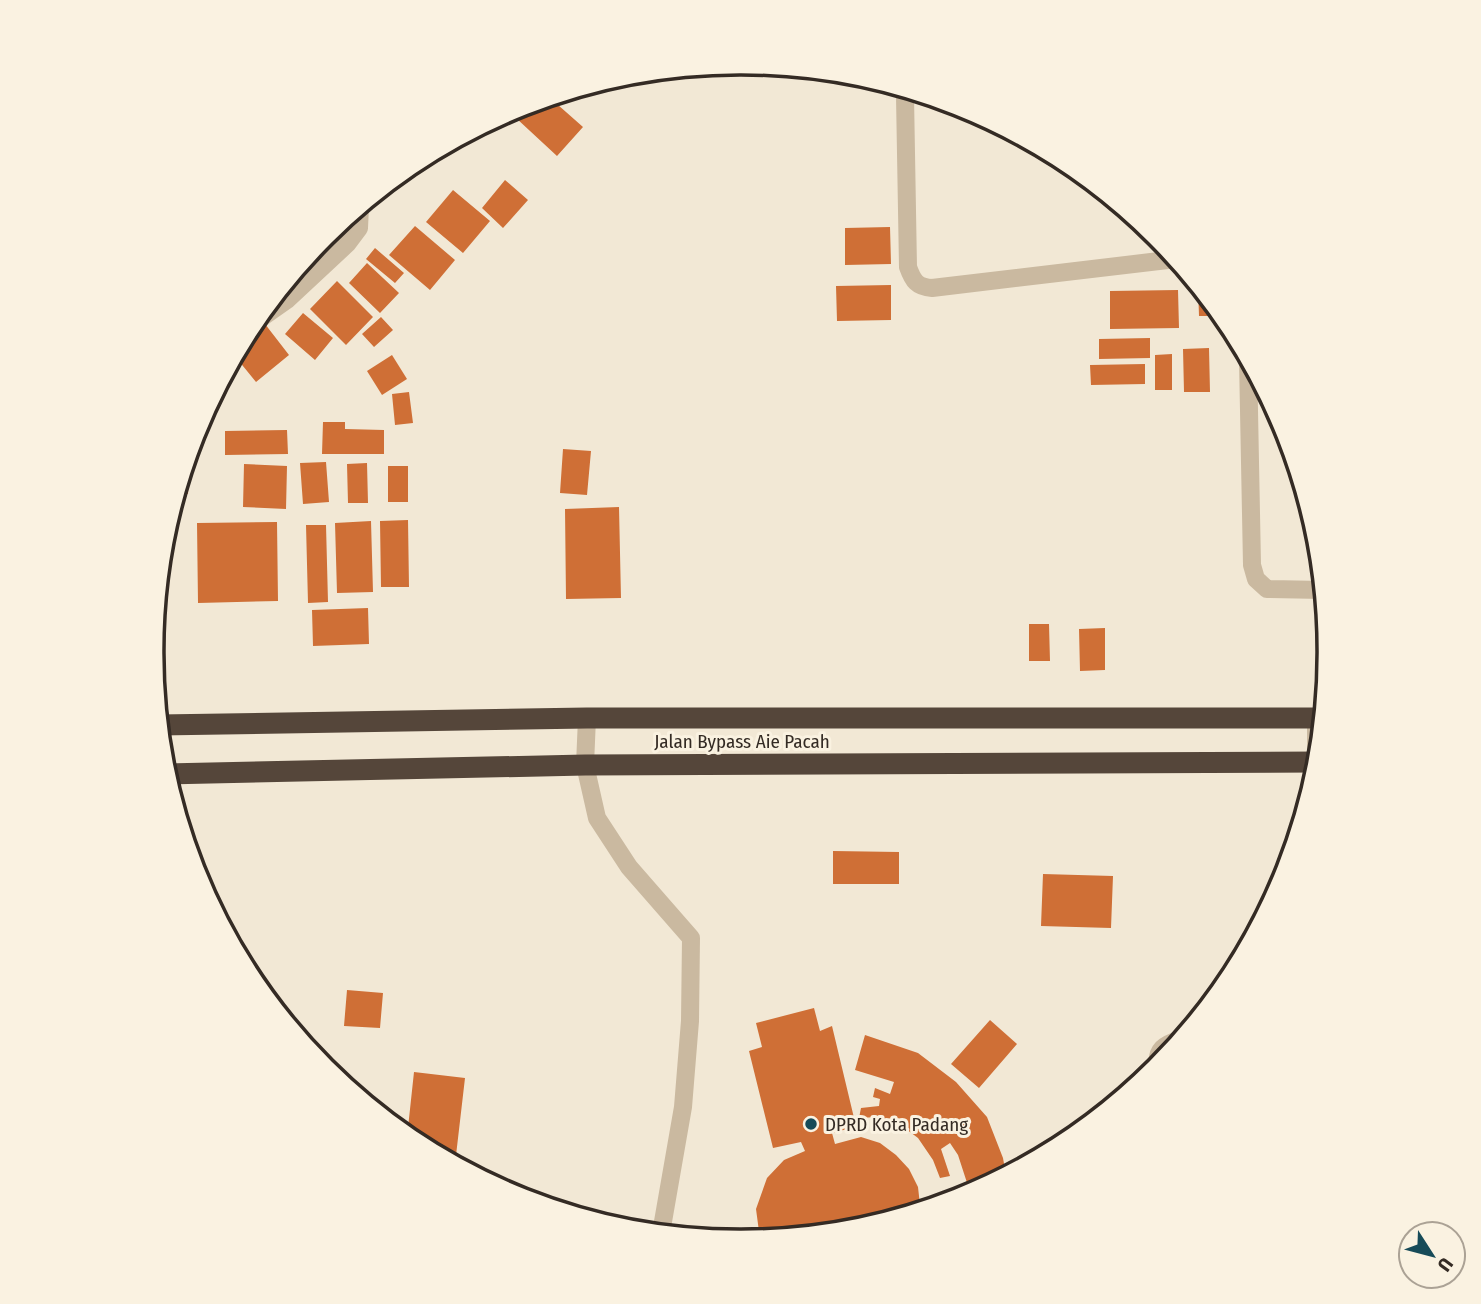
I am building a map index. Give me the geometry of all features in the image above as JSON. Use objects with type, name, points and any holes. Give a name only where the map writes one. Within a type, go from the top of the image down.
[{"type":"highway","points":[[169,725],[587,718],[1313,718]]},
{"type":"highway","name":"Jalan Bypass Aie Pacah","points":[[177,774],[585,765],[1306,767]]},
{"type":"street","points":[[905,100],[908,267],[912,280],[921,287],[932,288],[1163,261]]},
{"type":"street","points":[[280,305],[346,244],[359,228],[359,219]]},
{"type":"street","points":[[1248,379],[1252,565],[1256,579],[1267,589],[1313,590]]},
{"type":"street","points":[[587,718],[585,765],[597,818],[629,867],[691,938],[690,1021],[683,1107],[663,1224]]},
{"type":"building","points":[[558,105],[583,127],[557,156],[518,120]]},
{"type":"building","points":[[505,180],[528,200],[503,228],[482,208]]},
{"type":"building","points":[[453,190],[490,221],[463,253],[426,222]]},
{"type":"building","points":[[415,226],[455,260],[430,290],[389,255]]},
{"type":"building","points":[[890,227],[891,264],[845,265],[845,228]]},
{"type":"building","points":[[375,248],[404,273],[395,283],[366,259]]},
{"type":"building","points":[[367,263],[399,293],[380,313],[349,283]]},
{"type":"building","points":[[337,281],[373,317],[346,345],[310,309]]},
{"type":"building","points":[[891,285],[891,320],[837,321],[836,286]]},
{"type":"building","points":[[1178,290],[1179,328],[1110,329],[1110,291]]},
{"type":"building","points":[[1199,302],[1209,316],[1199,316]]},
{"type":"building","points":[[303,313],[333,338],[315,360],[285,334]]},
{"type":"building","points":[[381,317],[393,330],[374,347],[362,334]]},
{"type":"building","points":[[266,325],[289,355],[256,382],[241,364]]},
{"type":"building","points":[[1150,338],[1150,358],[1099,359],[1099,339]]},
{"type":"building","points":[[1209,348],[1210,392],[1184,392],[1183,349]]},
{"type":"building","points":[[1172,354],[1172,390],[1155,390],[1155,355]]},
{"type":"building","points":[[392,355],[407,379],[382,395],[367,371]]},
{"type":"building","points":[[1145,364],[1145,384],[1091,385],[1090,365]]},
{"type":"building","points":[[409,392],[413,423],[395,425],[392,394]]},
{"type":"building","points":[[323,422],[345,422],[345,429],[384,430],[384,454],[322,454]]},
{"type":"building","points":[[287,430],[288,454],[225,455],[225,431]]},
{"type":"building","points":[[563,449],[591,451],[587,495],[560,493]]},
{"type":"building","points":[[326,462],[329,502],[303,504],[300,463]]},
{"type":"building","points":[[367,463],[368,503],[348,503],[347,464]]},
{"type":"building","points":[[244,464],[287,466],[286,509],[243,507]]},
{"type":"building","points":[[388,466],[408,466],[408,502],[388,502]]},
{"type":"building","points":[[619,507],[621,598],[566,599],[565,509]]},
{"type":"building","points":[[408,520],[409,587],[381,587],[380,521]]},
{"type":"building","points":[[371,521],[373,592],[337,593],[335,523]]},
{"type":"building","points":[[277,522],[278,601],[198,603],[197,523]]},
{"type":"building","points":[[306,525],[326,525],[328,602],[308,603]]},
{"type":"building","points":[[368,608],[369,644],[313,646],[312,610]]},
{"type":"building","points":[[1029,624],[1049,624],[1050,661],[1029,661]]},
{"type":"building","points":[[1105,628],[1105,670],[1080,671],[1079,629]]},
{"type":"building","points":[[833,851],[899,852],[899,884],[833,884]]},
{"type":"building","points":[[1043,874],[1113,876],[1111,928],[1041,926]]},
{"type":"building","points":[[347,990],[383,993],[380,1028],[344,1026]]},
{"type":"building","name":"DPRD Kota Padang","points":[[814,1008],[820,1031],[832,1026],[855,1122],[855,1127],[832,1133],[835,1144],[861,1137],[880,1143],[909,1169],[918,1187],[919,1200],[853,1218],[759,1229],[756,1209],[767,1178],[784,1160],[805,1151],[801,1142],[773,1148],[749,1051],[762,1047],[756,1023]]},
{"type":"building","points":[[990,1020],[1017,1044],[979,1088],[951,1064]]},
{"type":"building","points":[[865,1035],[918,1053],[956,1082],[987,1117],[1004,1165],[967,1182],[958,1155],[950,1143],[941,1149],[950,1176],[940,1178],[933,1160],[918,1138],[898,1123],[877,1117],[859,1118],[861,1108],[879,1106],[880,1099],[873,1097],[875,1088],[890,1094],[894,1082],[855,1070]]},
{"type":"building","points":[[414,1072],[465,1078],[456,1153],[408,1124]]},
{"type":"place","name":"DPRD Kota Padang","points":[[811,1124]]}]
